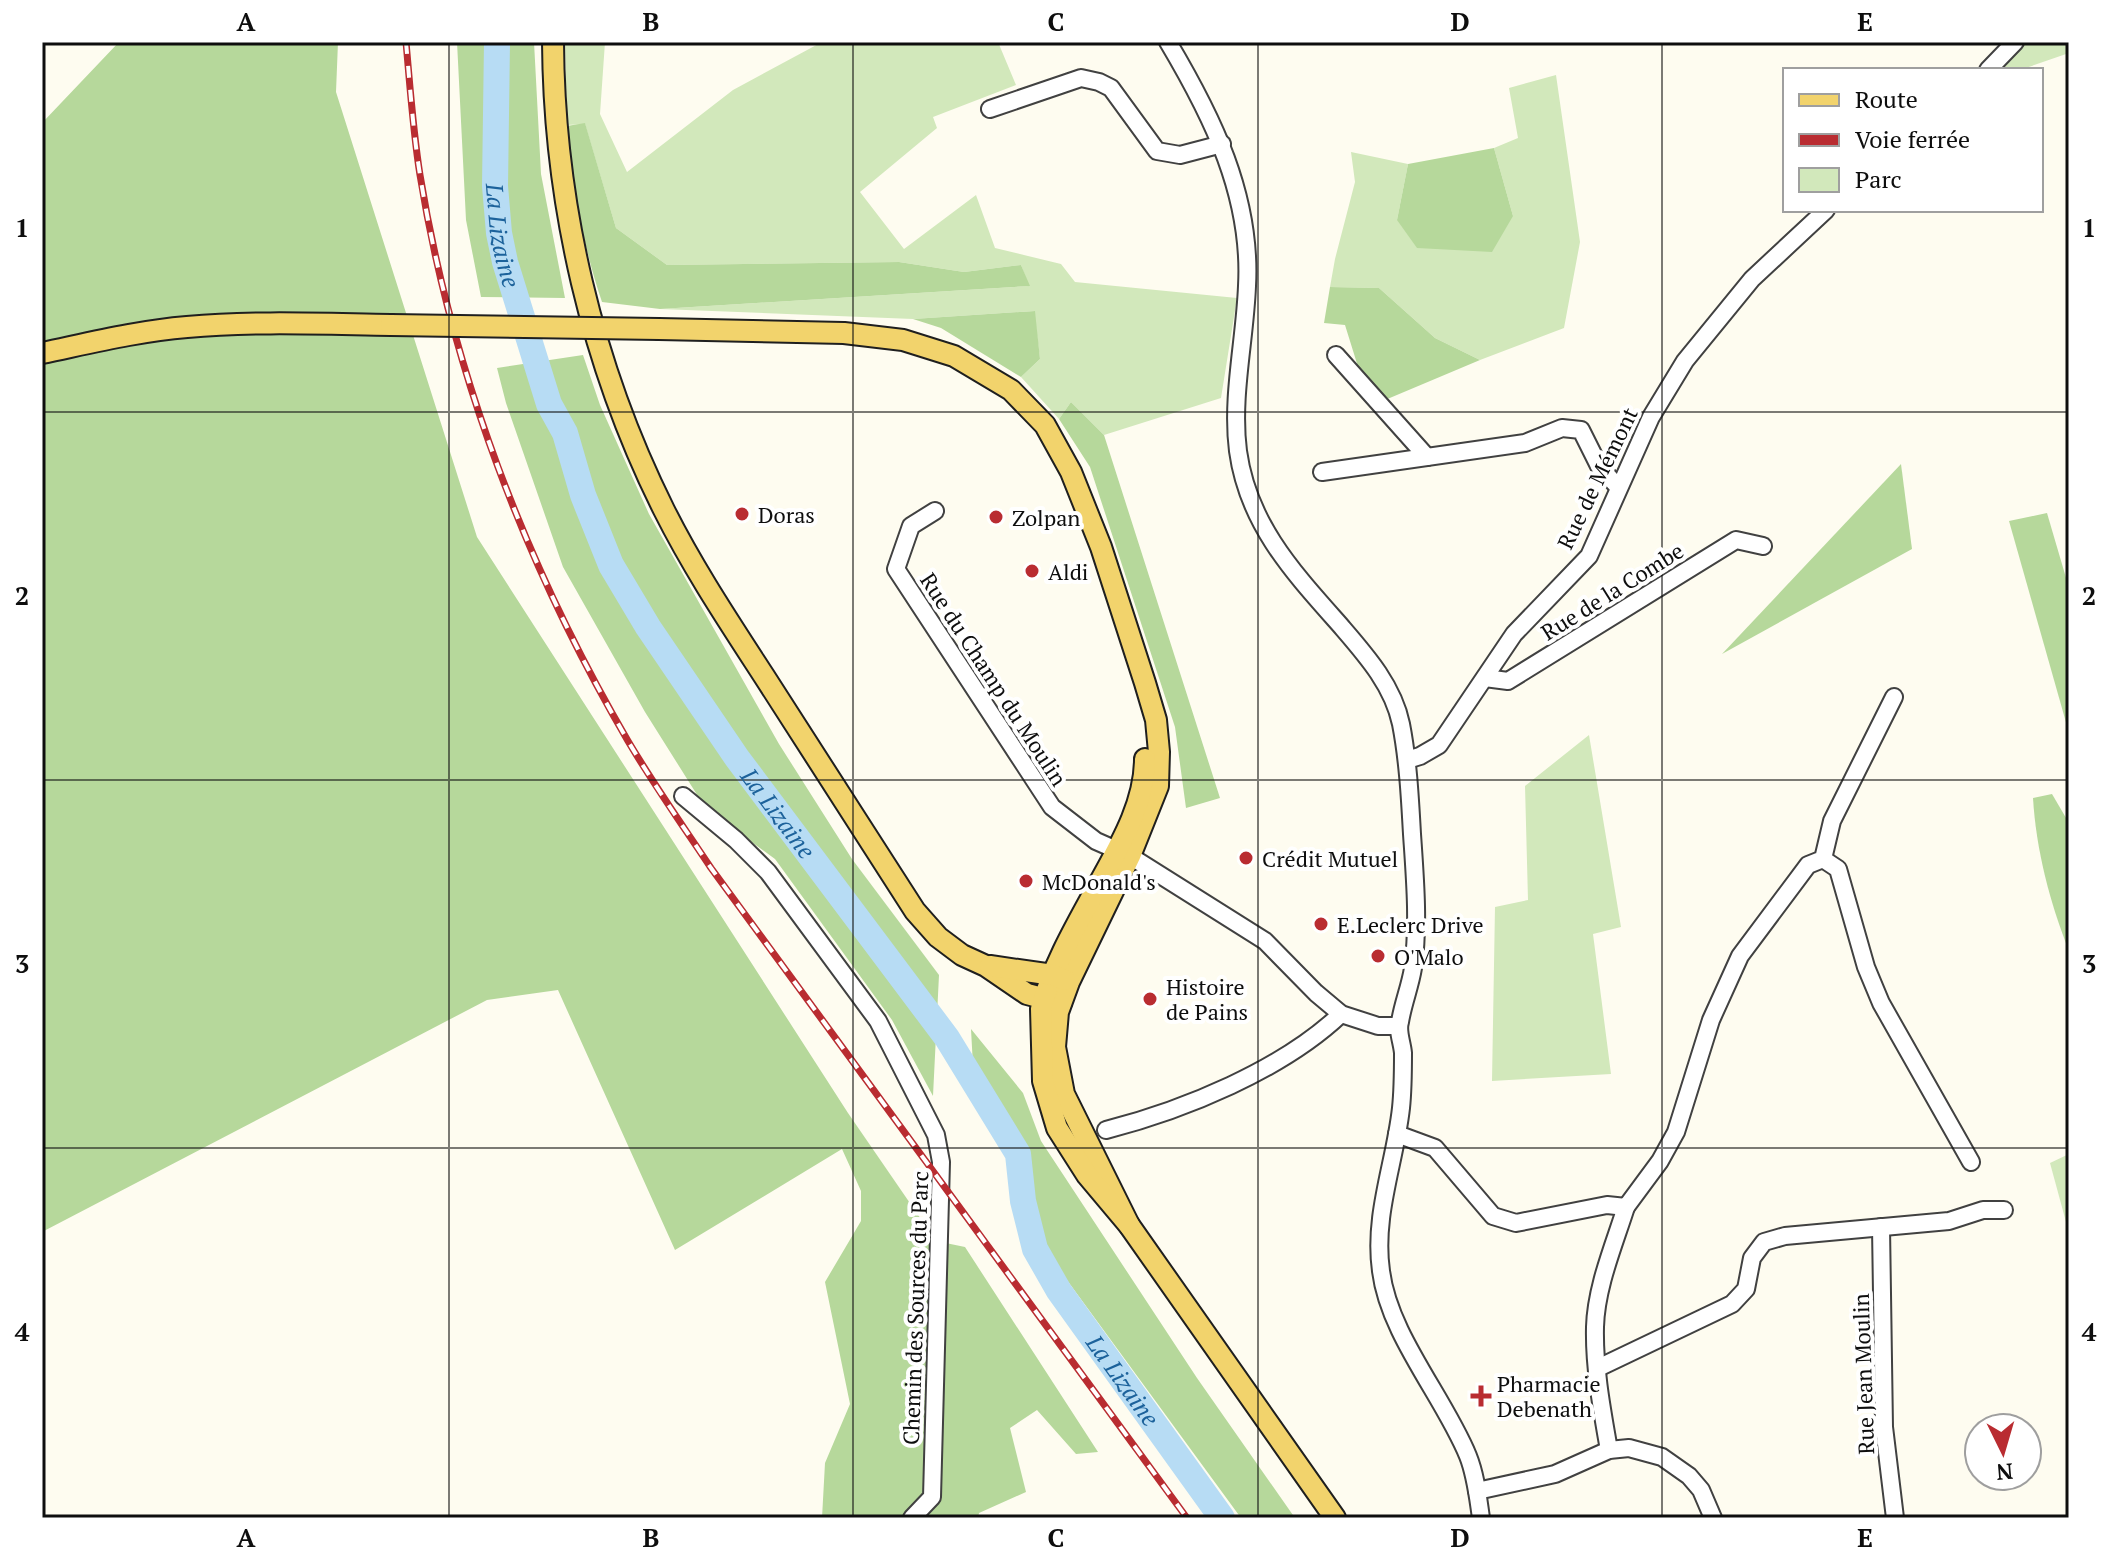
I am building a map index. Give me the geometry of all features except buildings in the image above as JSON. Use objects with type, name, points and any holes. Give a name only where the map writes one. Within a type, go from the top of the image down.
[{"type":"main road","points":[[553,42],[560,164],[578,265],[608,376],[644,469],[686,552],[915,911],[938,937],[962,955],[986,966],[1027,994],[1052,1001]]},
{"type":"main road","points":[[42,353],[132,334],[256,323],[844,333],[903,340],[954,356],[1011,390],[1045,425],[1071,472],[1101,547],[1156,720],[1158,786],[1052,1001],[1055,1047],[1064,1094],[1129,1225],[1335,1518]]},
{"type":"main road","points":[[986,966],[1061,978]]},
{"type":"street","points":[[1168,42],[1222,144],[1239,198],[1246,237],[1248,279],[1236,415],[1238,450],[1245,484],[1257,519],[1297,576],[1372,663],[1391,693],[1400,721],[1407,760],[1416,894],[1414,965],[1398,1026],[1403,1081],[1397,1134],[1378,1235],[1385,1291],[1393,1313],[1468,1456],[1481,1518]]},
{"type":"street","points":[[1990,68],[2015,42]]},
{"type":"street","points":[[990,109],[1081,78],[1111,88],[1157,151],[1180,155],[1222,144]]},
{"type":"street","name":"Rue de Mémont","points":[[1407,760],[1439,745],[1514,634],[1589,556],[1651,417],[1685,361],[1752,279],[1824,212]]},
{"type":"street","points":[[1336,355],[1427,457]]},
{"type":"street","points":[[1322,472],[1525,443],[1562,428],[1581,430],[1599,466],[1618,487]]},
{"type":"street","name":"Rue du Champ du Moulin","points":[[935,511],[911,526],[896,569],[1052,807],[1096,841],[1124,853]]},
{"type":"street","name":"Rue de la Combe","points":[[1485,678],[1508,681],[1736,540],[1763,546]]},
{"type":"street","points":[[1823,859],[1832,821],[1894,697]]},
{"type":"street","name":"Chemin des Sources du Parc","points":[[683,796],[754,856],[824,945],[878,1021],[936,1135],[941,1162],[932,1497],[912,1518]]},
{"type":"street","points":[[1124,853],[1265,941],[1341,1014],[1378,1026],[1398,1026]]},
{"type":"street","points":[[1823,859],[1838,869],[1866,967],[1881,1003],[1971,1162]]},
{"type":"street","points":[[1609,1450],[1595,1327],[1600,1293],[1626,1207],[1660,1161],[1676,1132],[1711,1020],[1740,956],[1808,865],[1823,859]]},
{"type":"street","points":[[1106,1130],[1152,1118],[1217,1092],[1283,1057],[1324,1030],[1341,1014]]},
{"type":"street","points":[[1397,1134],[1435,1148],[1493,1216],[1516,1223],[1607,1205],[1626,1207]]},
{"type":"street","points":[[1598,1368],[1732,1304],[1746,1289],[1752,1258],[1764,1242],[1785,1236],[1949,1221],[1983,1210],[2004,1210]]},
{"type":"street","name":"Rue Jean Moulin","points":[[1881,1227],[1884,1427],[1895,1518]]},
{"type":"street","points":[[1477,1491],[1555,1474],[1609,1450],[1629,1448],[1662,1457],[1689,1476],[1701,1490],[1713,1518]]},
{"type":"green space","points":[[119,42],[338,42],[336,92],[477,537],[848,1113],[936,1241],[965,1247],[1098,1452],[1076,1454],[1037,1410],[1010,1428],[1026,1492],[979,1513],[978,1518],[822,1518],[825,1463],[850,1404],[825,1282],[861,1221],[861,1191],[842,1149],[675,1250],[558,990],[487,1000],[42,1232],[42,123]]},
{"type":"green space","points":[[457,42],[534,42],[541,174],[565,298],[481,297],[466,220]]},
{"type":"green space","points":[[565,42],[605,42],[600,114],[627,172],[733,90],[822,42],[998,42],[1016,85],[933,117],[937,128],[860,192],[904,249],[976,195],[995,248],[1061,264],[1075,282],[1237,298],[1221,398],[1104,435],[1071,402],[1059,419],[1021,377],[1040,359],[1034,311],[913,319],[660,309],[1029,286],[1021,265],[964,272],[899,262],[667,265],[616,228],[585,124],[567,125]]},
{"type":"green space","points":[[2027,42],[2069,42],[2069,53],[2026,68],[2001,68]]},
{"type":"green space","points":[[1556,75],[1580,242],[1564,328],[1480,360],[1435,338],[1379,288],[1330,287],[1355,182],[1351,152],[1408,164],[1397,220],[1513,216],[1494,148],[1518,138],[1509,88]]},
{"type":"green space","points":[[585,123],[616,228],[667,265],[899,262],[964,272],[1021,265],[1030,286],[660,309],[602,302],[579,215],[567,126]]},
{"type":"green space","points":[[1494,148],[1513,216],[1492,252],[1417,248],[1397,220],[1408,164]]},
{"type":"green space","points":[[1330,287],[1379,288],[1435,338],[1480,360],[1385,400],[1359,370],[1345,325],[1324,323]]},
{"type":"green space","points":[[1035,311],[1040,359],[1021,377],[941,328],[913,319]]},
{"type":"green space","points":[[583,355],[600,405],[649,514],[779,744],[852,859],[939,975],[933,1096],[892,1020],[775,859],[706,809],[645,712],[563,567],[506,403],[497,368]]},
{"type":"green space","points":[[1071,402],[1104,435],[1220,798],[1186,808],[1175,727],[1090,467],[1059,419]]},
{"type":"green space","points":[[1901,464],[1912,549],[1722,654]]},
{"type":"green space","points":[[2047,513],[2069,588],[2069,733],[2009,521]]},
{"type":"green space","points":[[1589,735],[1621,927],[1593,934],[1611,1074],[1492,1081],[1495,907],[1528,900],[1525,786]]},
{"type":"green space","points":[[2052,794],[2069,823],[2069,951],[2045,876],[2037,837],[2033,798]]},
{"type":"green space","points":[[971,1029],[1023,1093],[1041,1141],[1197,1378],[1295,1518],[1241,1518],[1053,1261],[1038,1222],[1029,1164],[1017,1132],[973,1066]]},
{"type":"green space","points":[[2069,1154],[2069,1233],[2050,1163]]},
{"type":"waterway","name":"La Lizaine","points":[[497,42],[495,186],[505,262],[549,404],[565,433],[583,495],[611,565],[648,627],[737,758],[947,1038],[1018,1154],[1023,1201],[1035,1249],[1059,1291],[1222,1518]]},
{"type":"railway","points":[[406,42],[420,175],[434,249],[473,395],[526,538],[591,675],[638,757],[711,868],[1187,1518]]},
{"type":"place","name":"Doras","points":[[742,514]]},
{"type":"place","name":"Zolpan","points":[[996,517]]},
{"type":"place","name":"Aldi","points":[[1032,571]]},
{"type":"place","name":"Crédit Mutuel","points":[[1246,858]]},
{"type":"place","name":"McDonald's","points":[[1026,881]]},
{"type":"place","name":"E.Leclerc Drive","points":[[1321,924]]},
{"type":"place","name":"O'Malo","points":[[1378,956]]},
{"type":"place","name":"Histoire de Pains","points":[[1150,999]]},
{"type":"place","name":"Pharmacie Debenath","points":[[1481,1396]]}]
